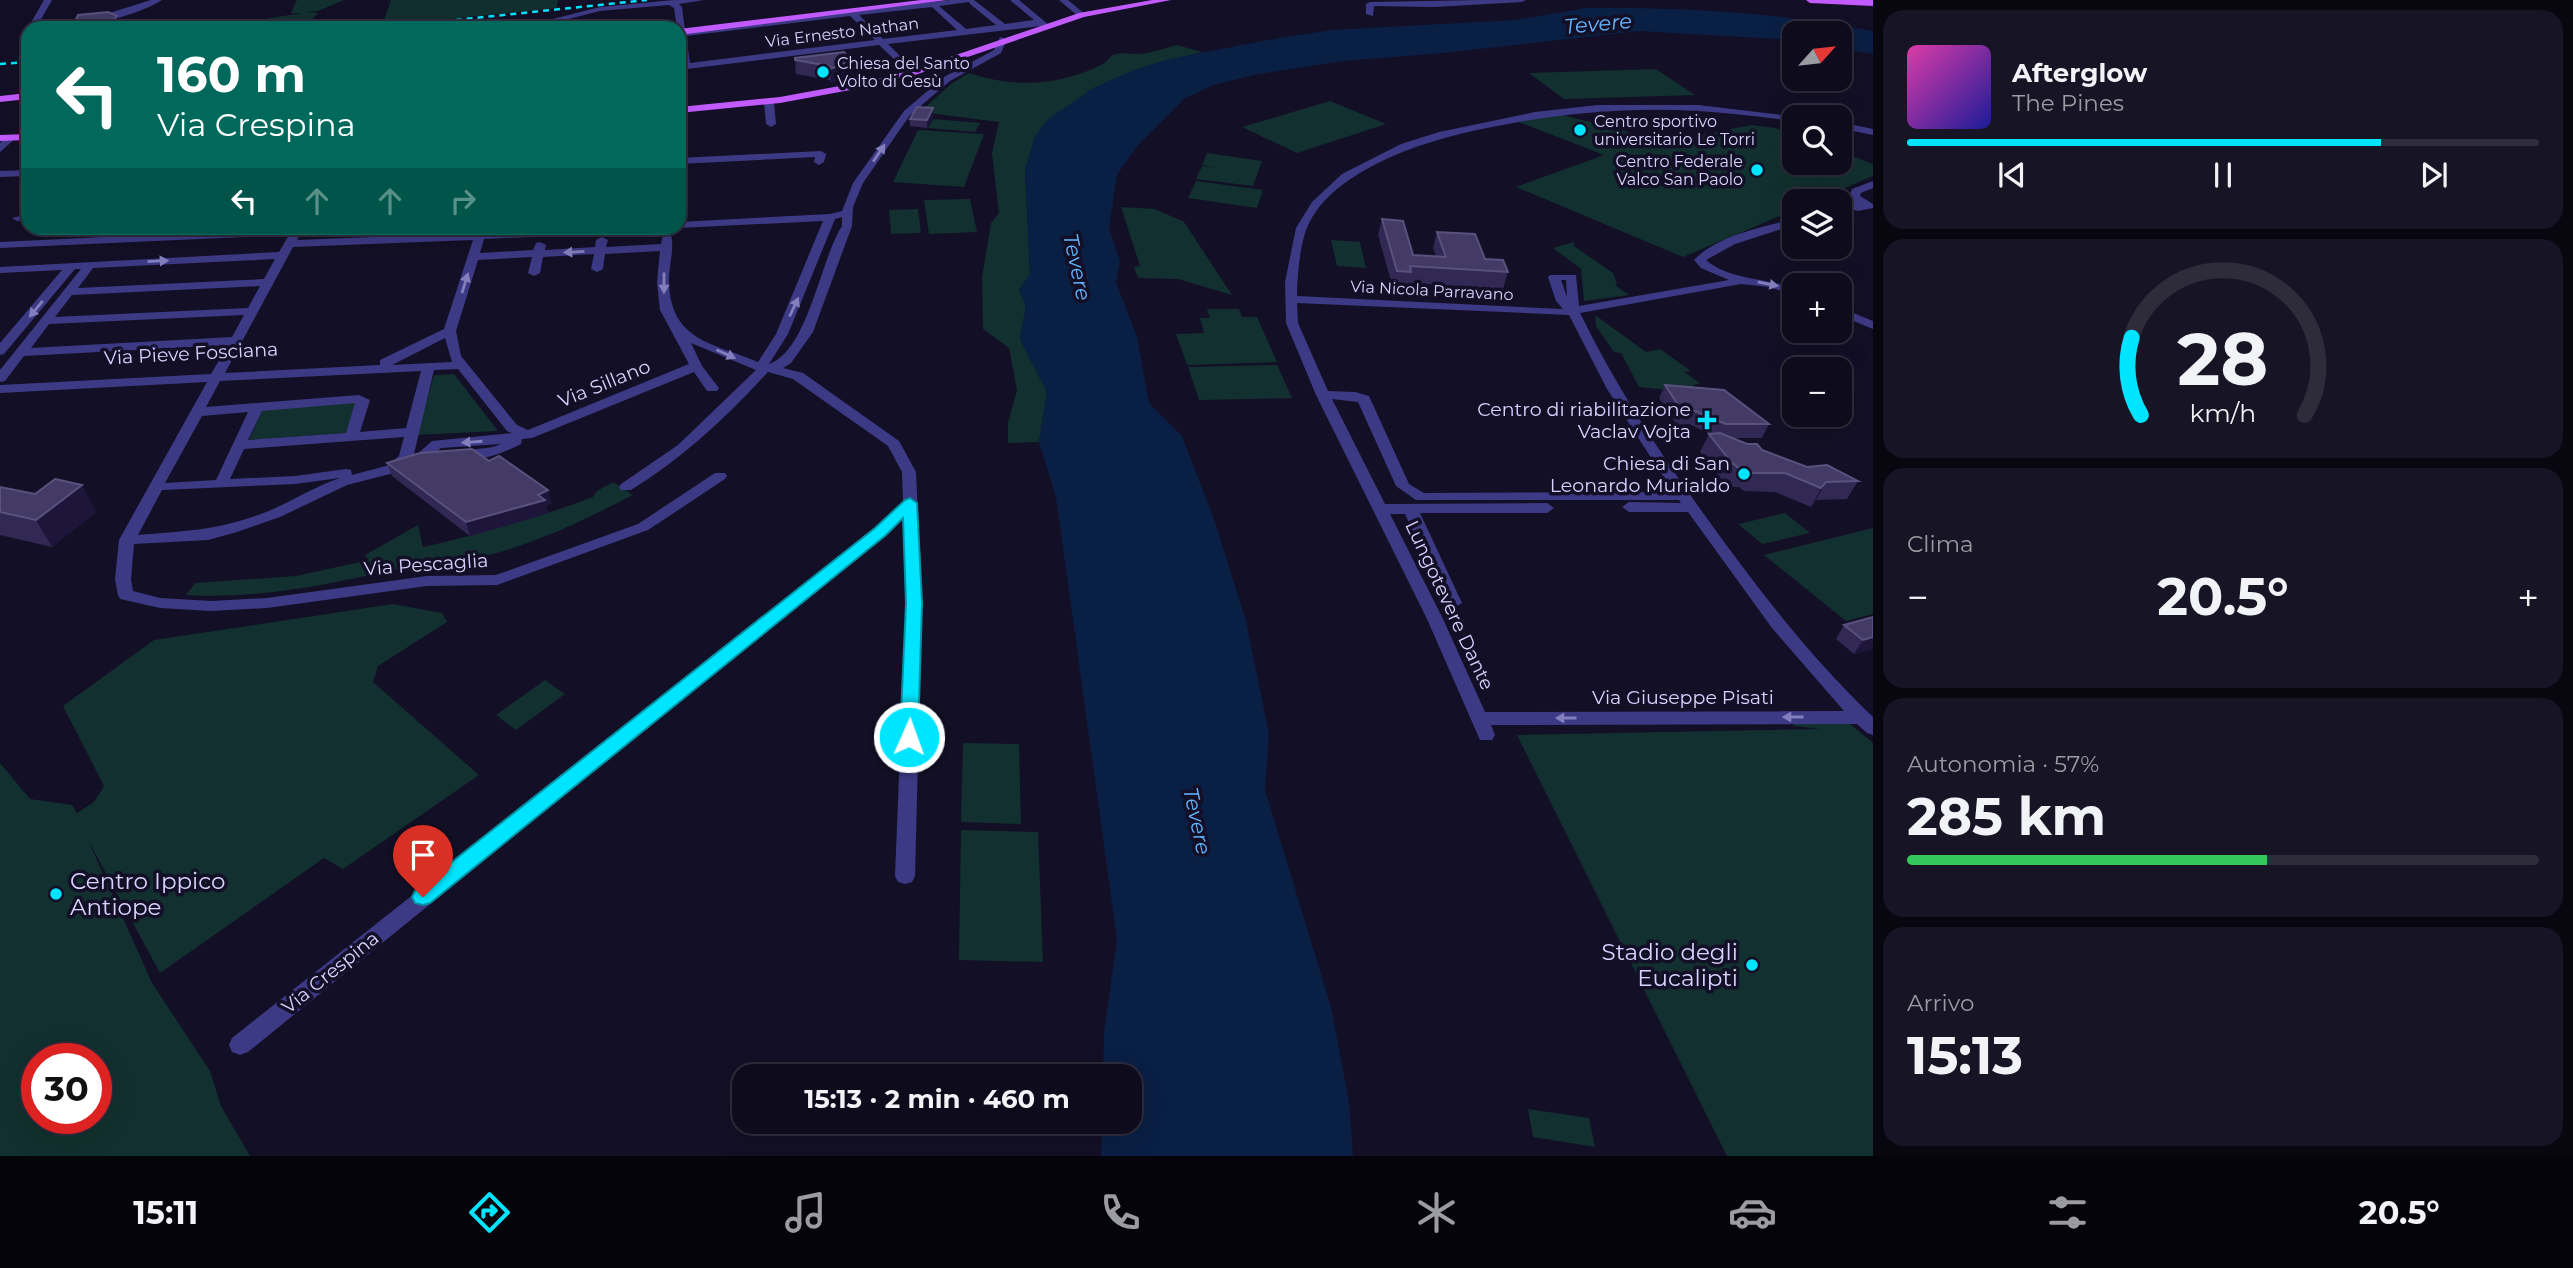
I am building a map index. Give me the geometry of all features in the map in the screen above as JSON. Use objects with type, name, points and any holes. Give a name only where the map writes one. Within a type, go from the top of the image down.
[{"type":"main road","points":[[686,109],[769,102],[831,92],[912,73],[1044,24],[1167,0]]},
{"type":"main road","points":[[1810,0],[1872,3]]},
{"type":"main road","points":[[686,31],[940,4]]},
{"type":"main road","points":[[0,99],[21,97]]},
{"type":"street","points":[[36,21],[48,0]]},
{"type":"street","points":[[91,21],[158,0]]},
{"type":"street","points":[[553,21],[600,9],[700,0]]},
{"type":"street","points":[[1014,0],[1044,24]]},
{"type":"street","points":[[1063,0],[1082,15]]},
{"type":"street","points":[[1370,14],[1370,4],[1383,2],[1522,0]]},
{"type":"street","points":[[670,1],[678,7],[678,21]]},
{"type":"street","points":[[850,13],[972,1],[1006,26]]},
{"type":"street","points":[[940,4],[963,31]]},
{"type":"street","points":[[850,13],[912,73]]},
{"type":"street","name":"Via Ernesto Nathan","points":[[686,66],[963,31],[1044,24]]},
{"type":"street","name":"Via Ernesto Nathan","points":[[1006,26],[1027,32]]},
{"type":"street","points":[[626,487],[686,447],[771,366],[805,348],[817,328],[847,253],[847,219],[858,183],[907,113],[947,79],[998,51],[1003,39]]},
{"type":"street","points":[[769,102],[772,124]]},
{"type":"street","name":"Lungotevere Dante","points":[[1506,719],[1482,727],[1382,509],[1323,396],[1292,323],[1290,299],[1297,240],[1312,208],[1346,176],[1415,142],[1535,115],[1598,108],[1698,108],[1782,117]]},
{"type":"street","points":[[1852,128],[1873,132]]},
{"type":"street","points":[[0,149],[6,138]]},
{"type":"street","points":[[686,161],[821,154],[819,162]]},
{"type":"street","points":[[0,174],[21,173]]},
{"type":"street","points":[[1852,197],[1856,191],[1873,184]]},
{"type":"street","points":[[1852,205],[1862,208],[1871,204]]},
{"type":"street","points":[[686,225],[830,217],[847,219]]},
{"type":"street","points":[[771,366],[830,217]]},
{"type":"street","points":[[1782,226],[1721,248],[1700,260],[1705,266],[1741,281],[1782,288]]},
{"type":"street","points":[[0,245],[132,235]]},
{"type":"street","name":"Via Pescaglia","points":[[294,235],[127,541],[124,594],[160,603],[198,606],[267,603],[403,583],[492,581],[643,527],[720,475]]},
{"type":"street","points":[[0,270],[82,266],[437,235]]},
{"type":"street","points":[[479,235],[450,331],[457,361],[512,428],[527,435]]},
{"type":"street","points":[[534,273],[541,235]]},
{"type":"street","points":[[597,269],[603,235]]},
{"type":"street","points":[[667,235],[665,302],[669,318],[681,334],[696,366],[712,388]]},
{"type":"street","points":[[0,351],[82,266],[105,236]]},
{"type":"street","points":[[473,257],[666,247]]},
{"type":"street","points":[[0,381],[68,292],[82,266]]},
{"type":"street","name":"Via Nicola Parravano","points":[[1290,299],[1573,312],[1741,281]]},
{"type":"street","points":[[68,292],[268,282]]},
{"type":"street","points":[[45,321],[251,311]]},
{"type":"street","points":[[1573,312],[1627,414],[1687,502],[1798,653],[1867,722]]},
{"type":"street","points":[[1852,317],[1873,326]]},
{"type":"street","points":[[382,367],[450,331]]},
{"type":"street","points":[[681,334],[797,376],[894,444],[909,472],[914,603],[905,876]]},
{"type":"street","points":[[20,352],[235,341]]},
{"type":"street","points":[[382,367],[457,361]]},
{"type":"street","points":[[382,367],[428,368],[457,361]]},
{"type":"street","name":"Via Sillano","points":[[127,541],[208,535],[275,514],[334,485],[397,469],[423,458],[492,453],[527,435],[696,366]]},
{"type":"street","name":"Via Pieve Fosciana","points":[[0,381],[382,367]]},
{"type":"street","points":[[167,487],[313,478],[393,466],[406,458],[428,368]]},
{"type":"street","name":"Via Pescaglia","points":[[127,541],[119,535],[201,388],[216,374]]},
{"type":"street","name":"Via Pieve Fosciana","points":[[0,389],[216,374]]},
{"type":"street","points":[[1323,396],[1355,396],[1364,399],[1404,486],[1416,496],[1564,502],[1687,502]]},
{"type":"street","points":[[199,412],[363,401],[352,436]]},
{"type":"street","points":[[221,484],[257,407]]},
{"type":"street","points":[[239,445],[412,432]]},
{"type":"street","points":[[1410,509],[1564,502]]},
{"type":"street","name":"Via Crespina","points":[[240,1045],[880,532],[910,503]]},
{"type":"street","name":"Lungotevere Dante","points":[[1382,509],[1410,509],[1454,603]]},
{"type":"street","name":"Via Giuseppe Pisati","points":[[1506,719],[1867,722]]},
{"type":"green space","points":[[297,0],[344,0],[318,11],[306,12],[318,13],[312,19],[263,21],[303,13],[291,13]]},
{"type":"green space","points":[[391,0],[558,0],[557,8],[431,21],[384,21]]},
{"type":"green space","points":[[1177,45],[1202,52],[1134,70],[1047,120],[1025,169],[1030,275],[1019,290],[1026,306],[1020,339],[1047,392],[1039,442],[1008,443],[1008,423],[1017,390],[1009,348],[983,329],[982,277],[991,223],[999,213],[992,153],[999,122],[920,112],[951,84],[969,73],[1019,83],[1052,81],[1085,72],[1117,54],[1145,53]]},
{"type":"green space","points":[[1656,69],[1695,95],[1564,99],[1529,73]]},
{"type":"green space","points":[[1330,101],[1386,124],[1297,153],[1242,127]]},
{"type":"green space","points":[[1563,115],[1667,142],[1751,125],[1775,128],[1782,131],[1782,175],[1852,175],[1852,156],[1873,164],[1873,176],[1842,189],[1782,189],[1782,215],[1683,257],[1516,187],[1604,155],[1516,121]]},
{"type":"green space","points":[[933,119],[980,123],[975,132],[928,128]]},
{"type":"green space","points":[[918,130],[984,134],[964,187],[893,182]]},
{"type":"green space","points":[[1207,153],[1262,161],[1253,186],[1196,179],[1202,166],[1217,168],[1202,165]]},
{"type":"green space","points":[[1196,181],[1263,190],[1257,208],[1188,198]]},
{"type":"green space","points":[[970,199],[977,232],[929,234],[924,200]]},
{"type":"green space","points":[[1121,207],[1155,209],[1184,222],[1232,295],[1178,279],[1138,278],[1134,267],[1140,266]]},
{"type":"green space","points":[[918,209],[921,233],[891,234],[889,210]]},
{"type":"green space","points":[[1331,240],[1360,242],[1366,268],[1337,266]]},
{"type":"green space","points":[[1574,242],[1574,246],[1613,273],[1617,284],[1615,285],[1629,295],[1584,301],[1581,269],[1553,248]]},
{"type":"green space","points":[[1207,309],[1239,309],[1242,317],[1257,317],[1277,362],[1187,365],[1176,334],[1204,333],[1200,318],[1210,318]]},
{"type":"green space","points":[[1595,315],[1646,352],[1660,349],[1691,371],[1684,372],[1700,383],[1692,386],[1697,393],[1639,387],[1621,353],[1614,352],[1596,326]]},
{"type":"green space","points":[[1277,365],[1292,398],[1199,400],[1188,367]]},
{"type":"green space","points":[[454,374],[498,431],[417,435],[434,375]]},
{"type":"green space","points":[[357,401],[346,433],[249,440],[263,408]]},
{"type":"green space","points":[[613,482],[633,495],[558,531],[500,552],[272,592],[186,595],[195,583],[296,576],[369,560],[365,555],[418,525],[423,547],[466,537],[593,497],[597,491]]},
{"type":"green space","points":[[1785,513],[1810,533],[1762,544],[1738,524]]},
{"type":"green space","points":[[1873,528],[1873,614],[1846,621],[1764,555]]},
{"type":"green space","points":[[393,604],[442,613],[447,622],[378,666],[373,682],[479,775],[343,869],[324,858],[160,973],[88,840],[152,983],[210,1071],[221,1106],[250,1156],[0,1156],[0,763],[30,799],[72,805],[77,813],[94,802],[104,786],[63,706],[154,640]]},
{"type":"green space","points":[[545,680],[565,694],[516,730],[496,715]]},
{"type":"green space","name":"Stadio degli Eucalipti","points":[[1792,721],[1850,724],[1873,743],[1873,1156],[1727,1156],[1517,735],[1820,729],[1794,726]]},
{"type":"green space","points":[[963,743],[1019,744],[1021,824],[961,822]]},
{"type":"green space","points":[[961,830],[1038,832],[1043,962],[959,960]]},
{"type":"green space","points":[[1528,1109],[1589,1118],[1595,1147],[1533,1137]]},
{"type":"water","name":"Tevere","points":[[1586,8],[1658,8],[1814,21],[1782,21],[1782,39],[1640,31],[1444,53],[1343,61],[1259,74],[1213,85],[1184,99],[1138,145],[1117,175],[1109,228],[1120,261],[1116,282],[1137,337],[1149,403],[1182,436],[1215,522],[1246,621],[1269,734],[1265,790],[1331,1007],[1349,1102],[1353,1156],[1101,1156],[1102,1134],[1142,1134],[1142,1064],[1103,1064],[1104,1032],[1117,940],[1056,497],[1039,442],[1047,392],[1020,339],[1026,307],[1019,290],[1030,274],[1025,169],[1035,136],[1047,120],[1093,88],[1134,70],[1169,59],[1332,30],[1515,20]]},
{"type":"water","points":[[1852,28],[1873,31],[1873,54],[1852,50]]},
{"type":"building","points":[[108,12],[117,16],[113,21],[75,21],[78,15]]},
{"type":"building","points":[[844,52],[851,61],[830,69],[829,66],[795,60],[795,58]]},
{"type":"building","points":[[917,107],[933,108],[927,120],[910,119]]},
{"type":"building","points":[[1382,219],[1403,221],[1413,255],[1446,257],[1437,232],[1475,234],[1485,259],[1503,260],[1508,272],[1410,266],[1411,272],[1397,271]]},
{"type":"building","points":[[1665,385],[1724,390],[1769,424],[1726,424],[1695,411],[1682,411]]},
{"type":"building","points":[[1720,433],[1747,444],[1757,444],[1762,450],[1807,467],[1827,465],[1858,481],[1826,482],[1821,488],[1785,473],[1753,473],[1748,469],[1740,469],[1709,434]]},
{"type":"building","points":[[472,449],[489,461],[499,456],[548,490],[538,495],[545,500],[466,522],[387,463],[420,453]]},
{"type":"building","points":[[55,479],[82,485],[36,520],[0,512],[0,487],[35,494]]},
{"type":"building","points":[[1873,617],[1873,637],[1863,640],[1844,625]]},
{"type":"railway","points":[[446,21],[647,0]]},
{"type":"railway","points":[[0,64],[21,62]]},
{"type":"place","name":"Chiesa del Santo Volto di Gesù","points":[[823,72]]},
{"type":"place","name":"Centro sportivo universitario Le Torri","points":[[1580,130]]},
{"type":"place","name":"Centro Federale Valco San Paolo","points":[[1757,170]]},
{"type":"place","name":"Centro di riabilitazione Vaclav Vojta","points":[[1707,420]]},
{"type":"place","name":"Chiesa di San Leonardo Murialdo","points":[[1744,474]]},
{"type":"place","name":"Centro Ippico Antiope","points":[[56,894]]},
{"type":"place","name":"Stadio degli Eucalipti","points":[[1752,965]]},
{"type":"route","points":[[423,897],[880,532],[910,503],[914,603],[909,737]]}]
